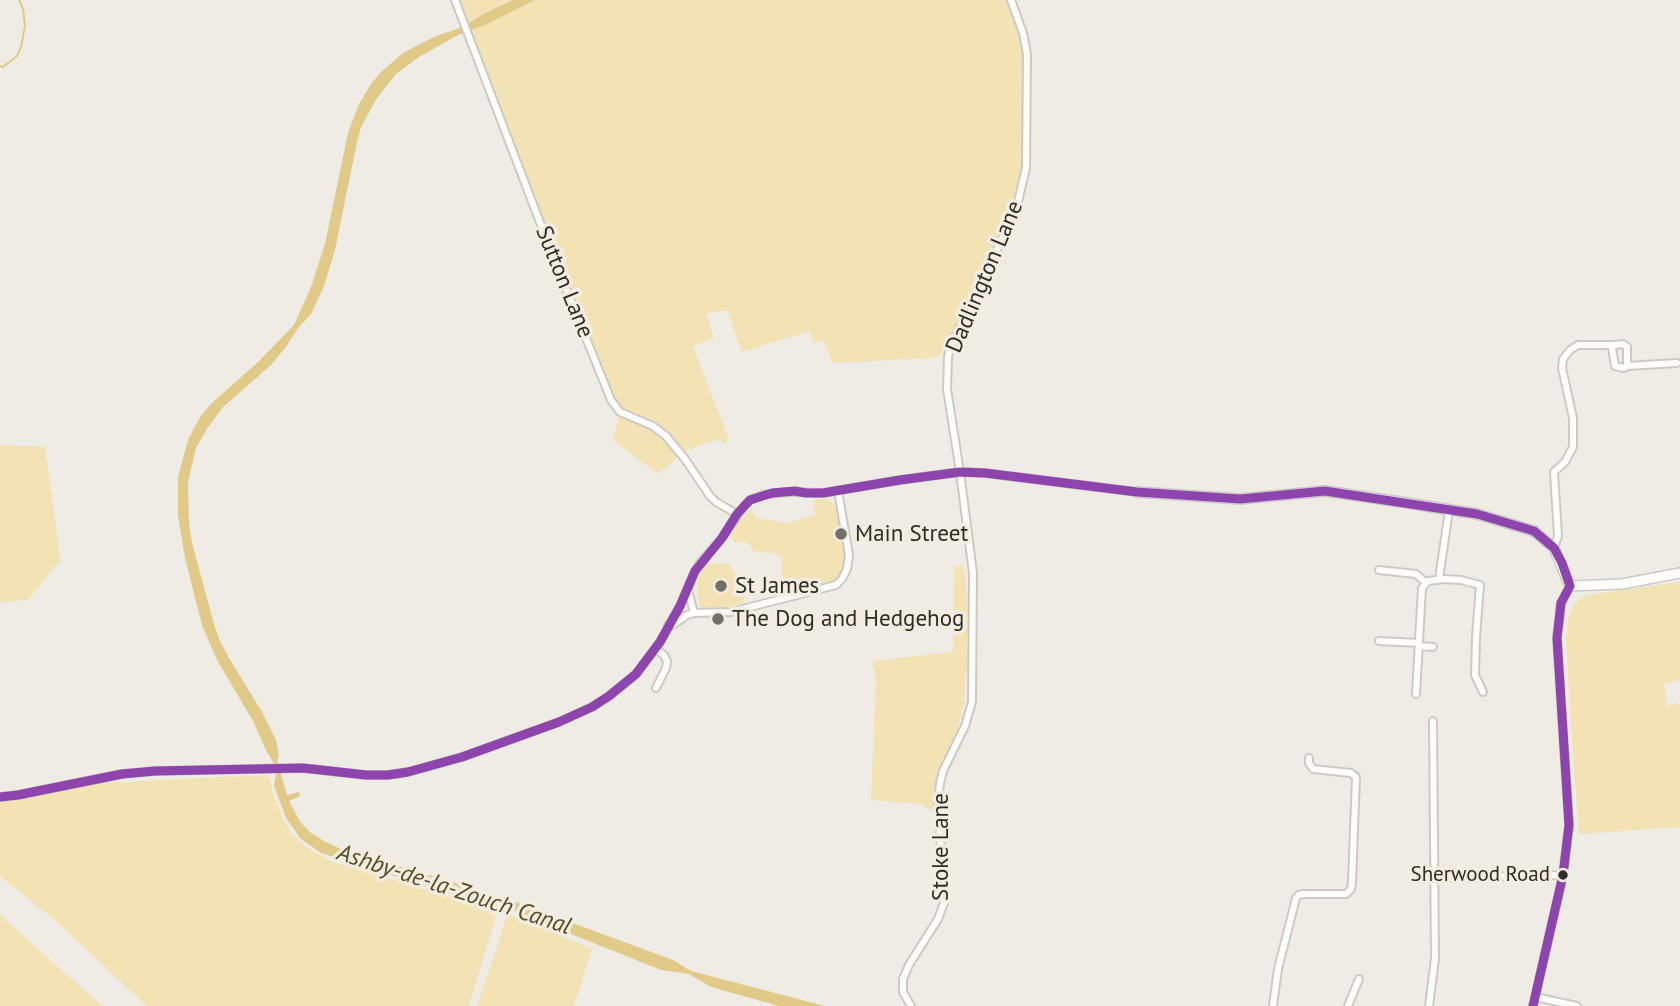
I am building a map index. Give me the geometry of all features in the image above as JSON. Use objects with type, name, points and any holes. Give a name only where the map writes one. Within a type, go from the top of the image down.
[{"type":"street","name":"Sutton Lane","points":[[455,0],[611,400],[620,412],[653,426],[666,436],[710,496],[737,514]]},
{"type":"street","name":"Dadlington Lane","points":[[960,472],[947,389],[948,356],[1016,209],[1026,168],[1027,54],[1023,33],[1011,0]]},
{"type":"street","points":[[1555,548],[1558,536],[1554,472],[1565,462],[1573,447],[1573,418],[1562,368],[1563,359],[1578,345],[1626,344],[1627,366]]},
{"type":"street","points":[[1614,345],[1612,348],[1615,366],[1624,368],[1676,363]]},
{"type":"street","points":[[0,797],[122,774],[155,771],[285,768],[388,775],[462,757],[559,722],[592,707],[630,680],[655,649],[680,606],[695,571],[722,538],[737,514],[750,500],[772,493],[795,491],[814,494],[960,472],[985,472],[1137,492],[1240,499],[1325,491],[1477,514],[1534,531],[1555,548],[1570,586]]},
{"type":"street","name":"Stoke Lane","points":[[911,1006],[903,992],[903,979],[938,919],[944,903],[938,803],[940,783],[965,726],[972,702],[973,573],[960,472]]},
{"type":"street","points":[[668,625],[694,613],[731,612],[836,585],[847,569],[849,555],[838,491]]},
{"type":"street","points":[[1439,579],[1449,510]]},
{"type":"street","points":[[1379,570],[1416,574],[1425,582]]},
{"type":"street","points":[[1570,586],[1622,584],[1680,573]]},
{"type":"street","points":[[1425,582],[1439,579],[1461,580],[1480,585],[1475,675],[1483,692]]},
{"type":"street","points":[[1416,694],[1421,590],[1425,582]]},
{"type":"street","points":[[1533,1006],[1563,875],[1569,825],[1557,638],[1560,603],[1570,586]]},
{"type":"street","points":[[688,589],[694,613]]},
{"type":"street","points":[[1379,641],[1433,647]]},
{"type":"street","points":[[655,649],[664,655],[667,661],[656,688]]},
{"type":"street","points":[[660,680],[668,684]]},
{"type":"street","points":[[1429,1006],[1434,971],[1436,878],[1433,721]]},
{"type":"street","points":[[1273,1006],[1278,969],[1299,895],[1346,894],[1351,889],[1356,777],[1351,773],[1313,769],[1309,764],[1310,758]]},
{"type":"street","points":[[1436,878],[1563,875]]},
{"type":"street","points":[[1348,1006],[1359,979]]},
{"type":"street","points":[[1535,996],[1577,1006]]},
{"type":"shaded area","points":[[455,0],[510,0],[464,25]]},
{"type":"shaded area","points":[[535,0],[1008,0],[1024,44],[1026,71],[1022,179],[991,258],[941,354],[932,358],[833,363],[823,340],[813,343],[809,331],[742,352],[727,310],[706,314],[714,338],[693,346],[729,440],[723,444],[721,440],[708,442],[682,453],[658,474],[613,440],[620,412],[611,400],[466,31],[485,25]]},
{"type":"shaded area","points":[[0,445],[45,447],[61,563],[58,563],[28,600],[0,602]]},
{"type":"shaded area","points":[[814,499],[827,499],[837,505],[847,556],[845,568],[841,578],[834,584],[783,596],[781,558],[777,553],[754,552],[748,542],[735,543],[730,537],[734,528],[751,509],[756,518],[789,523],[815,515]]},
{"type":"shaded area","points":[[728,563],[742,585],[745,602],[729,607],[702,608],[697,592],[698,579],[706,564]]},
{"type":"shaded area","points":[[964,566],[967,659],[964,704],[956,735],[937,774],[933,812],[921,804],[871,800],[876,682],[873,661],[953,652],[954,567]]},
{"type":"shaded area","points":[[1680,582],[1680,680],[1664,684],[1667,707],[1680,704],[1680,827],[1579,834],[1566,639],[1568,619],[1574,605],[1588,595]]},
{"type":"shaded area","points":[[267,775],[283,819],[293,836],[321,856],[451,897],[494,906],[495,920],[469,1006],[147,1006],[56,921],[0,876],[0,801],[106,782]]},
{"type":"shaded area","points":[[507,913],[592,949],[574,1006],[477,1006]]},
{"type":"shaded area","points":[[0,915],[75,982],[103,1006],[0,1006]]},
{"type":"water","name":"Ashby-de-la-Zouch Canal","points":[[512,0],[535,0],[458,35],[419,57],[396,74],[377,98],[361,127],[335,250],[324,286],[311,314],[270,366],[223,407],[196,448],[188,482],[189,523],[214,624],[229,658],[276,740],[279,756],[277,760],[287,795],[299,792],[300,796],[289,801],[301,823],[311,833],[341,849],[513,901],[673,960],[691,971],[825,1006],[779,1006],[711,987],[689,974],[661,970],[521,914],[500,902],[464,898],[321,853],[301,839],[286,818],[274,786],[276,773],[273,762],[253,721],[217,660],[202,625],[185,558],[178,516],[178,477],[188,440],[200,417],[212,403],[294,325],[311,287],[325,244],[348,133],[359,104],[371,84],[403,53],[434,37],[462,27]]},
{"type":"waterway","points":[[0,66],[3,67],[17,56],[21,47],[25,26],[19,0]]},
{"type":"transit line","points":[[0,797],[122,774],[155,771],[303,768],[388,775],[462,757],[559,722],[592,707],[636,674],[660,642],[695,571],[722,538],[737,514],[750,500],[772,493],[823,493],[960,472],[1137,492],[1240,499],[1325,491],[1477,514],[1534,531],[1554,548],[1562,563],[1570,586],[1561,603],[1557,638],[1569,825],[1563,875],[1533,1006]]},
{"type":"place","name":"Main Street","points":[[841,534]]},
{"type":"place","name":"St James","points":[[721,586]]},
{"type":"place","name":"The Dog and Hedgehog","points":[[718,619]]},
{"type":"place","name":"Sherwood Road","points":[[1563,875]]}]
